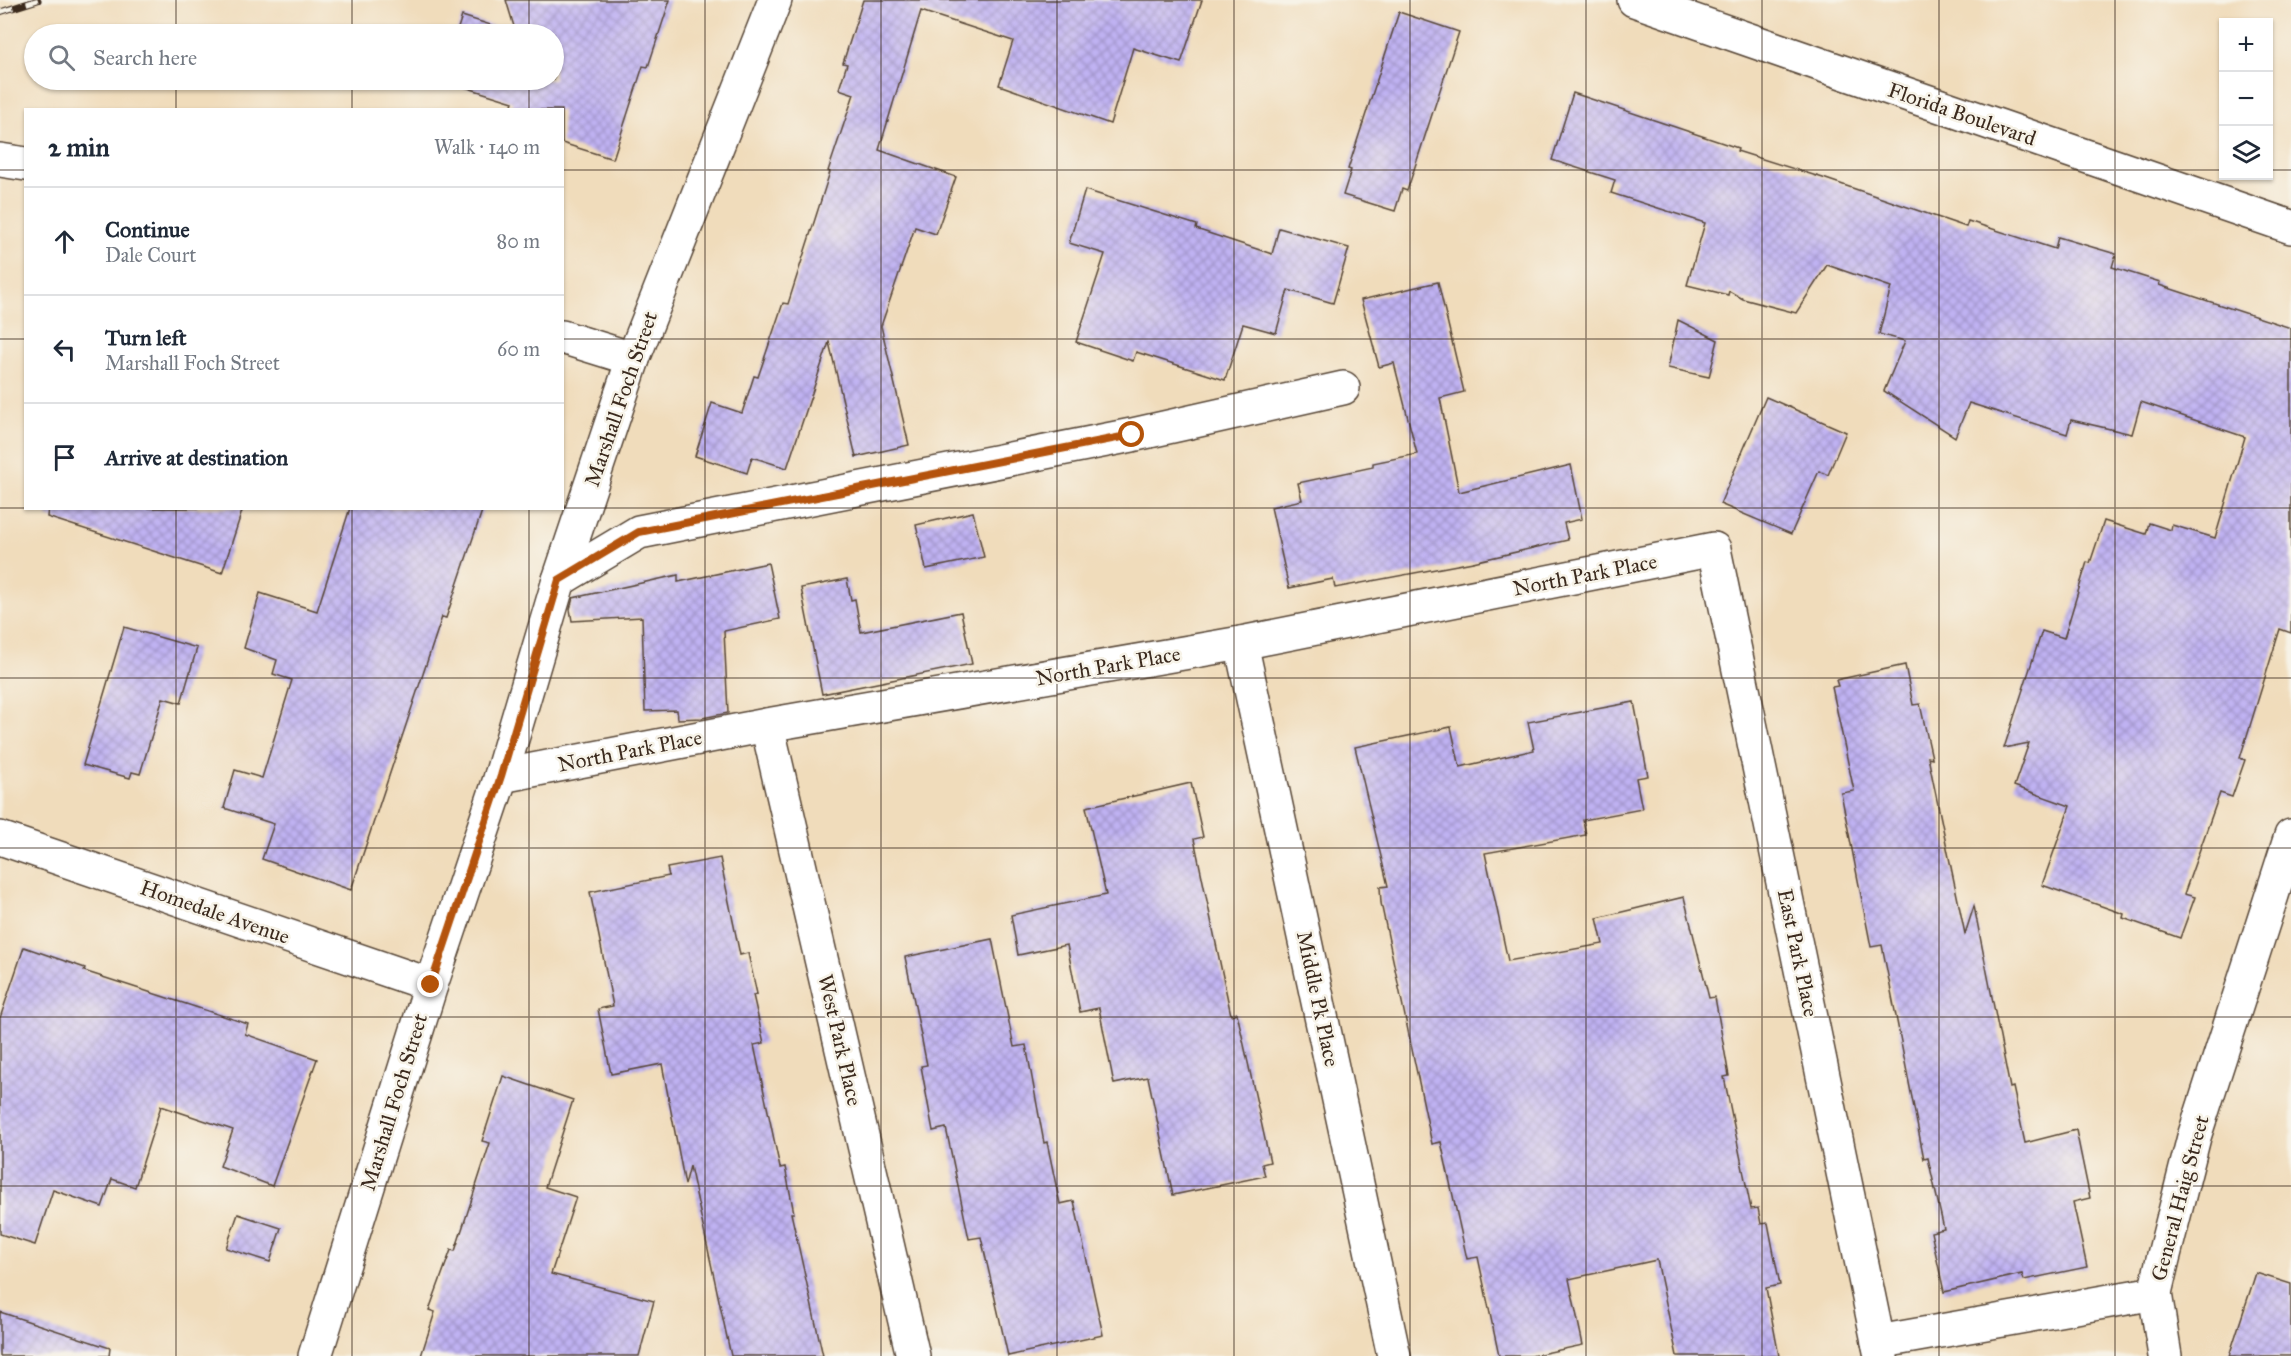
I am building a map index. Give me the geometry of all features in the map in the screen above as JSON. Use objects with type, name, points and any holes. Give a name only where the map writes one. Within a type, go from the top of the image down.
[{"type":"street","name":"Marshall Foch Street","points":[[315,1356],[431,985],[501,776],[559,580],[633,359],[776,0]]},
{"type":"street","name":"Florida Boulevard","points":[[1634,0],[2291,227]]},
{"type":"street","points":[[0,160],[24,164]]},
{"type":"street","points":[[564,338],[633,359]]},
{"type":"street","points":[[559,580],[639,532],[1132,435],[1343,388]]},
{"type":"street","name":"North Park Place","points":[[501,776],[767,725],[1241,643],[1714,549]]},
{"type":"street","name":"East Park Place","points":[[1714,549],[1880,1349]]},
{"type":"street","name":"Middle Pk Place","points":[[1241,643],[1394,1356]]},
{"type":"street","name":"West Park Place","points":[[767,725],[913,1356]]},
{"type":"street","name":"General Haig Street","points":[[1880,1349],[2155,1293],[2194,1137],[2291,836]]},
{"type":"street","name":"Homedale Avenue","points":[[0,838],[431,985]]},
{"type":"street","points":[[2155,1293],[2165,1356]]},
{"type":"building","points":[[506,0],[670,0],[648,67],[643,66],[613,159],[564,144],[564,108],[511,108],[513,102],[474,90],[564,90],[564,24],[513,24]]},
{"type":"building","points":[[863,0],[1202,0],[1181,63],[1133,48],[1110,124],[999,85],[1013,41],[921,11],[879,150],[956,177],[936,234],[915,227],[881,326],[909,445],[856,457],[829,342],[787,468],[752,457],[747,473],[695,456],[712,403],[742,413],[754,376],[758,377],[783,303],[788,304],[854,94],[839,89],[847,64],[843,63]]},
{"type":"building","points":[[1399,12],[1459,32],[1407,191],[1402,189],[1395,211],[1343,195],[1351,170],[1348,169]]},
{"type":"building","points":[[462,16],[487,24],[459,24]]},
{"type":"building","points":[[1573,93],[1738,148],[1737,151],[1966,227],[1968,221],[2055,249],[2058,237],[2116,254],[2112,267],[2160,282],[2159,285],[2291,328],[2291,633],[2280,629],[2240,758],[2245,760],[2232,797],[2220,793],[2184,894],[2195,897],[2180,938],[2123,918],[2124,914],[2042,885],[2070,806],[2014,786],[2029,743],[2004,748],[2042,631],[2064,638],[2087,562],[2090,563],[2104,521],[2146,534],[2149,523],[2171,530],[2172,525],[2215,538],[2245,437],[2141,402],[2132,434],[2071,420],[2067,434],[1969,403],[1955,437],[1884,391],[1905,341],[1879,334],[1891,287],[1827,265],[1796,313],[1743,299],[1729,291],[1728,295],[1687,285],[1705,223],[1611,193],[1615,180],[1552,160]]},
{"type":"building","points":[[1085,190],[1197,225],[1196,229],[1272,254],[1279,228],[1349,248],[1333,303],[1288,290],[1276,333],[1243,324],[1225,380],[1136,352],[1133,361],[1076,342],[1105,254],[1069,243]]},
{"type":"building","points":[[1438,282],[1464,392],[1440,398],[1459,492],[1571,465],[1582,519],[1564,523],[1568,540],[1473,562],[1335,588],[1333,579],[1289,588],[1271,507],[1302,500],[1298,483],[1373,467],[1373,463],[1417,454],[1394,363],[1379,367],[1361,300]]},
{"type":"building","points":[[1678,320],[1718,340],[1709,377],[1668,368]]},
{"type":"building","points":[[1766,397],[1846,432],[1828,475],[1819,471],[1791,534],[1720,504]]},
{"type":"building","points":[[48,510],[242,510],[222,573],[47,517]]},
{"type":"building","points":[[349,510],[482,510],[446,618],[442,617],[351,890],[262,859],[274,824],[224,808],[235,770],[262,778],[292,680],[273,674],[277,660],[244,648],[260,593],[317,611]]},
{"type":"building","points":[[973,512],[984,557],[926,569],[916,525]]},
{"type":"building","points":[[768,563],[780,619],[724,631],[728,713],[702,718],[678,719],[677,710],[645,711],[642,617],[572,621],[570,609],[573,598],[678,575],[678,582]]},
{"type":"building","points":[[847,579],[851,600],[855,599],[861,632],[961,612],[972,664],[822,694],[801,588]]},
{"type":"building","points":[[124,627],[197,648],[181,703],[163,698],[140,774],[132,772],[130,778],[83,765]]},
{"type":"building","points":[[1905,665],[1913,705],[1920,704],[1932,758],[1928,757],[1965,934],[1974,906],[2010,1088],[2013,1087],[2025,1143],[2076,1130],[2090,1198],[2073,1202],[2087,1267],[2024,1280],[2022,1274],[1944,1292],[1931,1232],[1944,1229],[1928,1158],[1924,1159],[1882,945],[1871,947],[1841,793],[1854,791],[1832,687],[1838,686],[1836,680]]},
{"type":"building","points":[[1634,702],[1648,776],[1636,778],[1642,809],[1583,820],[1586,835],[1485,853],[1508,961],[1603,944],[1597,918],[1684,897],[1709,998],[1715,997],[1729,1076],[1724,1077],[1751,1209],[1758,1208],[1761,1224],[1768,1223],[1780,1285],[1766,1288],[1779,1356],[1677,1356],[1657,1260],[1569,1279],[1583,1345],[1531,1356],[1499,1356],[1478,1257],[1467,1259],[1441,1142],[1432,1144],[1381,903],[1380,887],[1388,886],[1355,747],[1451,727],[1460,767],[1534,750],[1528,722]]},
{"type":"building","points":[[1191,783],[1203,837],[1194,839],[1231,1015],[1237,1013],[1270,1162],[1262,1164],[1265,1176],[1173,1195],[1148,1077],[1114,1084],[1099,1008],[1080,1012],[1067,945],[1018,955],[1011,915],[1106,895],[1086,807]]},
{"type":"building","points":[[720,858],[740,955],[748,953],[757,994],[753,995],[764,1043],[754,1045],[780,1168],[785,1167],[794,1213],[791,1213],[823,1356],[731,1356],[690,1166],[685,1185],[662,1064],[611,1074],[598,1009],[613,1006],[590,892],[669,876],[667,868]]},
{"type":"building","points":[[992,939],[1014,1047],[1026,1045],[1044,1143],[1047,1142],[1060,1204],[1074,1201],[1103,1335],[1008,1356],[981,1237],[969,1239],[946,1128],[933,1131],[921,1066],[927,1065],[905,957]]},
{"type":"building","points":[[24,947],[85,968],[84,971],[248,1024],[245,1034],[317,1059],[272,1186],[220,1166],[233,1130],[161,1106],[135,1187],[112,1179],[102,1207],[53,1190],[35,1245],[0,1234],[0,1018]]},
{"type":"building","points":[[503,1076],[573,1100],[545,1187],[576,1197],[551,1274],[654,1301],[639,1356],[421,1356],[435,1312],[429,1310],[451,1250],[455,1251],[490,1143],[482,1141]]},
{"type":"building","points":[[238,1214],[281,1228],[270,1262],[226,1248]]},
{"type":"building","points":[[2256,1273],[2291,1284],[2291,1356],[2229,1356]]},
{"type":"building","points":[[0,1312],[110,1348],[109,1356],[0,1356]]},
{"type":"railway","points":[[0,12],[38,0]]},
{"type":"route","points":[[431,985],[501,776],[559,580],[639,532],[1132,435]]}]
